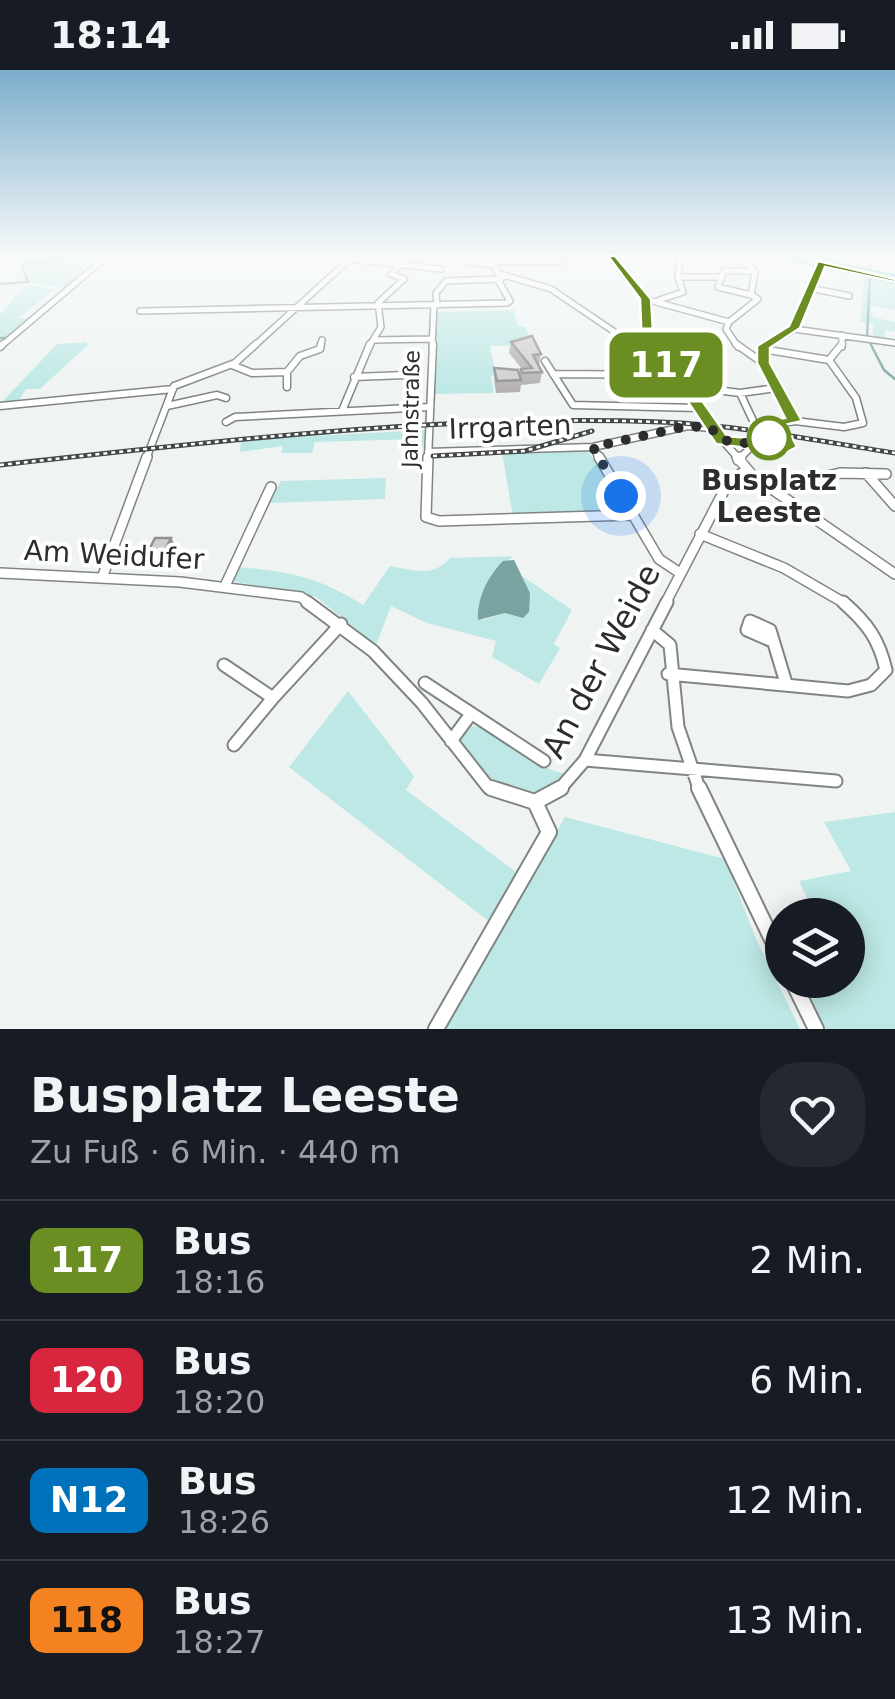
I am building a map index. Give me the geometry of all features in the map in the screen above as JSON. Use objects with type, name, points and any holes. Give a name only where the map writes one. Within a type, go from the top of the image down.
[{"type":"street","points":[[0,348],[53,303]]},
{"type":"street","points":[[0,406],[173,389],[232,364],[302,303]]},
{"type":"street","points":[[376,306],[379,303]]},
{"type":"street","points":[[140,312],[491,303]]},
{"type":"street","points":[[571,303],[624,339],[645,342],[677,375],[711,428],[747,470],[770,490],[895,574]]},
{"type":"street","points":[[645,303],[645,342]]},
{"type":"street","points":[[665,303],[730,322]]},
{"type":"street","points":[[756,303],[726,329],[738,348],[763,363]]},
{"type":"street","points":[[763,348],[794,328],[804,303]]},
{"type":"street","name":"Jahnstraße","points":[[435,305],[426,513],[434,521],[632,515]]},
{"type":"street","points":[[342,411],[354,377],[381,327],[376,306]]},
{"type":"street","points":[[714,317],[725,308]]},
{"type":"street","points":[[829,360],[842,347],[834,321]]},
{"type":"street","points":[[794,328],[895,343]]},
{"type":"street","points":[[372,340],[431,339]]},
{"type":"street","points":[[287,387],[287,372],[300,356],[320,349],[322,340]]},
{"type":"street","points":[[763,348],[763,363],[795,421]]},
{"type":"street","points":[[756,427],[795,421],[844,427],[863,422],[864,415],[829,360],[763,348]]},
{"type":"street","points":[[545,360],[573,405],[698,408]]},
{"type":"street","points":[[200,364],[201,376]]},
{"type":"street","points":[[232,364],[252,373],[287,372]]},
{"type":"street","points":[[553,374],[677,375]]},
{"type":"street","points":[[354,377],[404,375]]},
{"type":"street","points":[[684,386],[740,393],[776,388]]},
{"type":"street","points":[[102,578],[173,389]]},
{"type":"street","points":[[738,460],[752,446],[756,427],[740,393]]},
{"type":"street","points":[[167,406],[217,395],[226,398]]},
{"type":"street","points":[[226,422],[429,407]]},
{"type":"street","name":"Irrgarten","points":[[428,452],[593,447],[683,427],[711,428]]},
{"type":"street","points":[[722,440],[752,446]]},
{"type":"street","points":[[593,447],[659,559],[680,573]]},
{"type":"street","name":"An der Weide","points":[[535,802],[560,790],[584,760],[728,483],[747,470]]},
{"type":"street","points":[[770,490],[840,473],[886,474]]},
{"type":"street","points":[[866,474],[895,506]]},
{"type":"street","name":"Am Weidufer","points":[[225,586],[271,487]]},
{"type":"street","points":[[668,674],[861,690],[890,673],[880,640],[851,608],[791,572],[700,534]]},
{"type":"street","name":"Am Weidufer","points":[[0,573],[225,586],[301,597],[373,651],[488,787],[535,802]]},
{"type":"street","points":[[234,744],[341,624]]},
{"type":"street","points":[[652,630],[670,645],[668,674],[694,769],[765,923]]},
{"type":"street","points":[[770,640],[786,683]]},
{"type":"street","points":[[224,665],[273,698]]},
{"type":"street","points":[[424,683],[544,762]]},
{"type":"street","points":[[451,741],[471,714]]},
{"type":"street","points":[[584,760],[836,780]]},
{"type":"street","points":[[436,1029],[549,832],[535,802]]},
{"type":"street","points":[[801,998],[816,1029]]},
{"type":"shaded area","points":[[10,303],[37,303],[19,318],[31,319],[10,337],[0,338],[0,314]]},
{"type":"shaded area","points":[[862,303],[895,303],[895,310],[870,306],[873,317],[895,322],[895,332],[885,330],[885,341],[873,339],[873,324],[860,322]]},
{"type":"shaded area","points":[[514,310],[518,326],[526,327],[532,345],[490,346],[496,375],[491,376],[494,393],[432,394],[435,312]]},
{"type":"shaded area","points":[[57,344],[88,345],[40,389],[26,389],[18,402],[0,404]]},
{"type":"shaded area","points":[[425,430],[424,450],[419,439],[315,442],[312,453],[281,453],[283,446],[240,452],[241,440]]},
{"type":"shaded area","points":[[588,451],[626,510],[623,514],[513,517],[502,452]]},
{"type":"shaded area","points":[[386,478],[385,499],[269,503],[281,481]]},
{"type":"shaded area","points":[[514,556],[488,582],[481,600],[482,620],[505,613],[520,617],[526,585],[522,576],[572,610],[554,644],[560,648],[539,684],[492,657],[496,641],[427,623],[391,606],[376,645],[316,597],[231,581],[238,567],[289,574],[318,582],[363,605],[390,566],[422,571],[437,568],[450,558]]},
{"type":"shaded area","points":[[514,560],[530,593],[529,612],[523,618],[505,613],[478,620],[488,580],[503,561]]},
{"type":"shaded area","points":[[348,691],[414,776],[406,790],[520,875],[491,923],[289,767]]},
{"type":"shaded area","points":[[472,726],[497,735],[549,768],[571,772],[540,795],[503,787],[459,745],[462,734]]},
{"type":"shaded area","points":[[895,812],[895,1029],[826,1029],[811,998],[865,998],[865,898],[807,898],[799,881],[851,871],[824,822]]},
{"type":"shaded area","points":[[565,817],[725,859],[765,957],[765,998],[785,998],[800,1029],[443,1029]]},
{"type":"building","points":[[532,336],[541,354],[533,355],[542,372],[522,373],[521,369],[532,368],[511,342]]},
{"type":"building","points":[[494,368],[518,370],[521,380],[497,381]]},
{"type":"building","points":[[155,538],[171,538],[162,556],[146,556]]},
{"type":"waterway","points":[[867,336],[869,303]]},
{"type":"waterway","points":[[0,338],[7,338]]},
{"type":"waterway","points":[[869,341],[884,370],[895,379]]},
{"type":"railway","points":[[0,465],[330,432],[496,422],[720,426],[895,453]]},
{"type":"railway","points":[[433,456],[525,451],[592,431]]},
{"type":"bus line","name":"117","points":[[646,303],[648,348],[677,375],[722,440],[785,448],[789,447],[787,441],[754,436],[756,427],[795,421],[761,354],[764,346],[794,328],[804,303]]},
{"type":"place","name":"Busplatz Leeste","points":[[769,438]]},
{"type":"route","points":[[621,496],[593,447],[688,426],[711,428],[722,440],[752,444],[756,427],[775,426],[769,438]]}]
